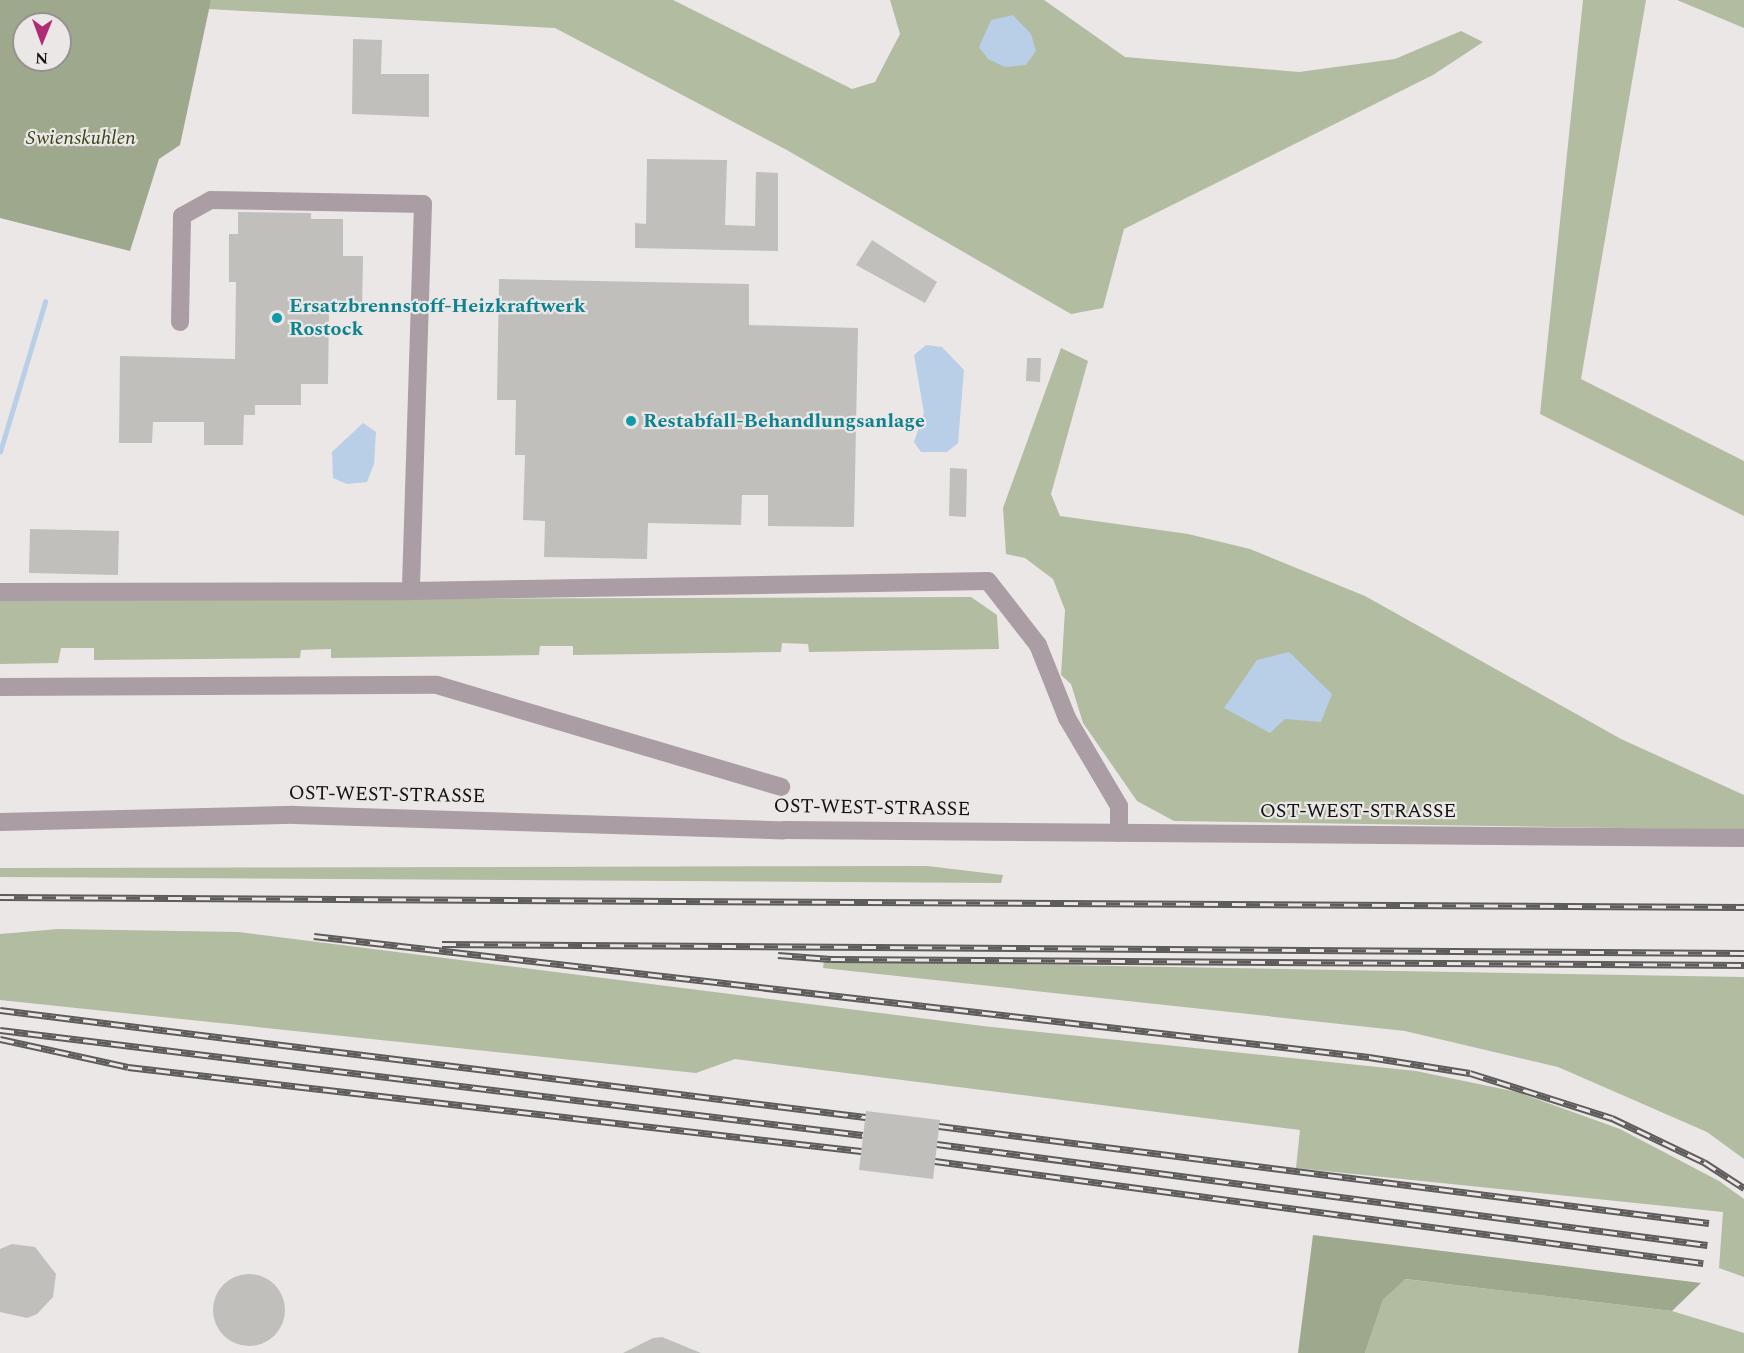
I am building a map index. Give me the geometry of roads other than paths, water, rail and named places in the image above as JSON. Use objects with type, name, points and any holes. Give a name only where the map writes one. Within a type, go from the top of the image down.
[{"type":"street","points":[[180,322],[182,216],[211,200],[423,204],[411,591]]},
{"type":"street","points":[[0,592],[411,591],[988,581],[1038,645],[1067,718],[1119,806],[1119,833]]},
{"type":"street","points":[[0,687],[437,685],[781,787]]},
{"type":"street","name":"OST-WEST-STRASSE","points":[[0,822],[294,815],[762,829],[1744,838]]},
{"type":"water","points":[[1013,15],[1031,34],[1036,51],[1026,65],[1005,67],[988,59],[979,47],[991,20]]},
{"type":"water","points":[[926,345],[942,347],[964,370],[958,443],[947,452],[921,452],[914,442],[924,413],[914,355]]},
{"type":"water","points":[[363,423],[376,432],[374,464],[367,482],[347,484],[333,478],[332,452]]},
{"type":"water","points":[[1289,652],[1332,694],[1321,722],[1285,719],[1270,733],[1224,708],[1257,660]]},
{"type":"waterway","points":[[0,452],[45,302]]},
{"type":"railway","points":[[0,897],[1744,907]]},
{"type":"railway","points":[[314,936],[1369,1057],[1470,1073],[1612,1118],[1704,1162],[1744,1188]]},
{"type":"railway","points":[[442,944],[1744,953]]},
{"type":"railway","points":[[778,955],[831,959],[1744,965]]},
{"type":"railway","points":[[0,1010],[865,1117]]},
{"type":"railway","points":[[0,1030],[863,1135]]},
{"type":"railway","points":[[0,1039],[128,1067],[861,1151]]},
{"type":"railway","points":[[939,1126],[1709,1223]]},
{"type":"railway","points":[[937,1144],[1707,1245]]},
{"type":"railway","points":[[935,1161],[1703,1263]]},
{"type":"place","name":"Ersatzbrennstoff-Heizkraftwerk Rostock","points":[[277,318]]},
{"type":"place","name":"Restabfall-Behandlungsanlage","points":[[631,421]]},
{"type":"park label","name":"Swienskuhlen","points":[[81,138]]}]
